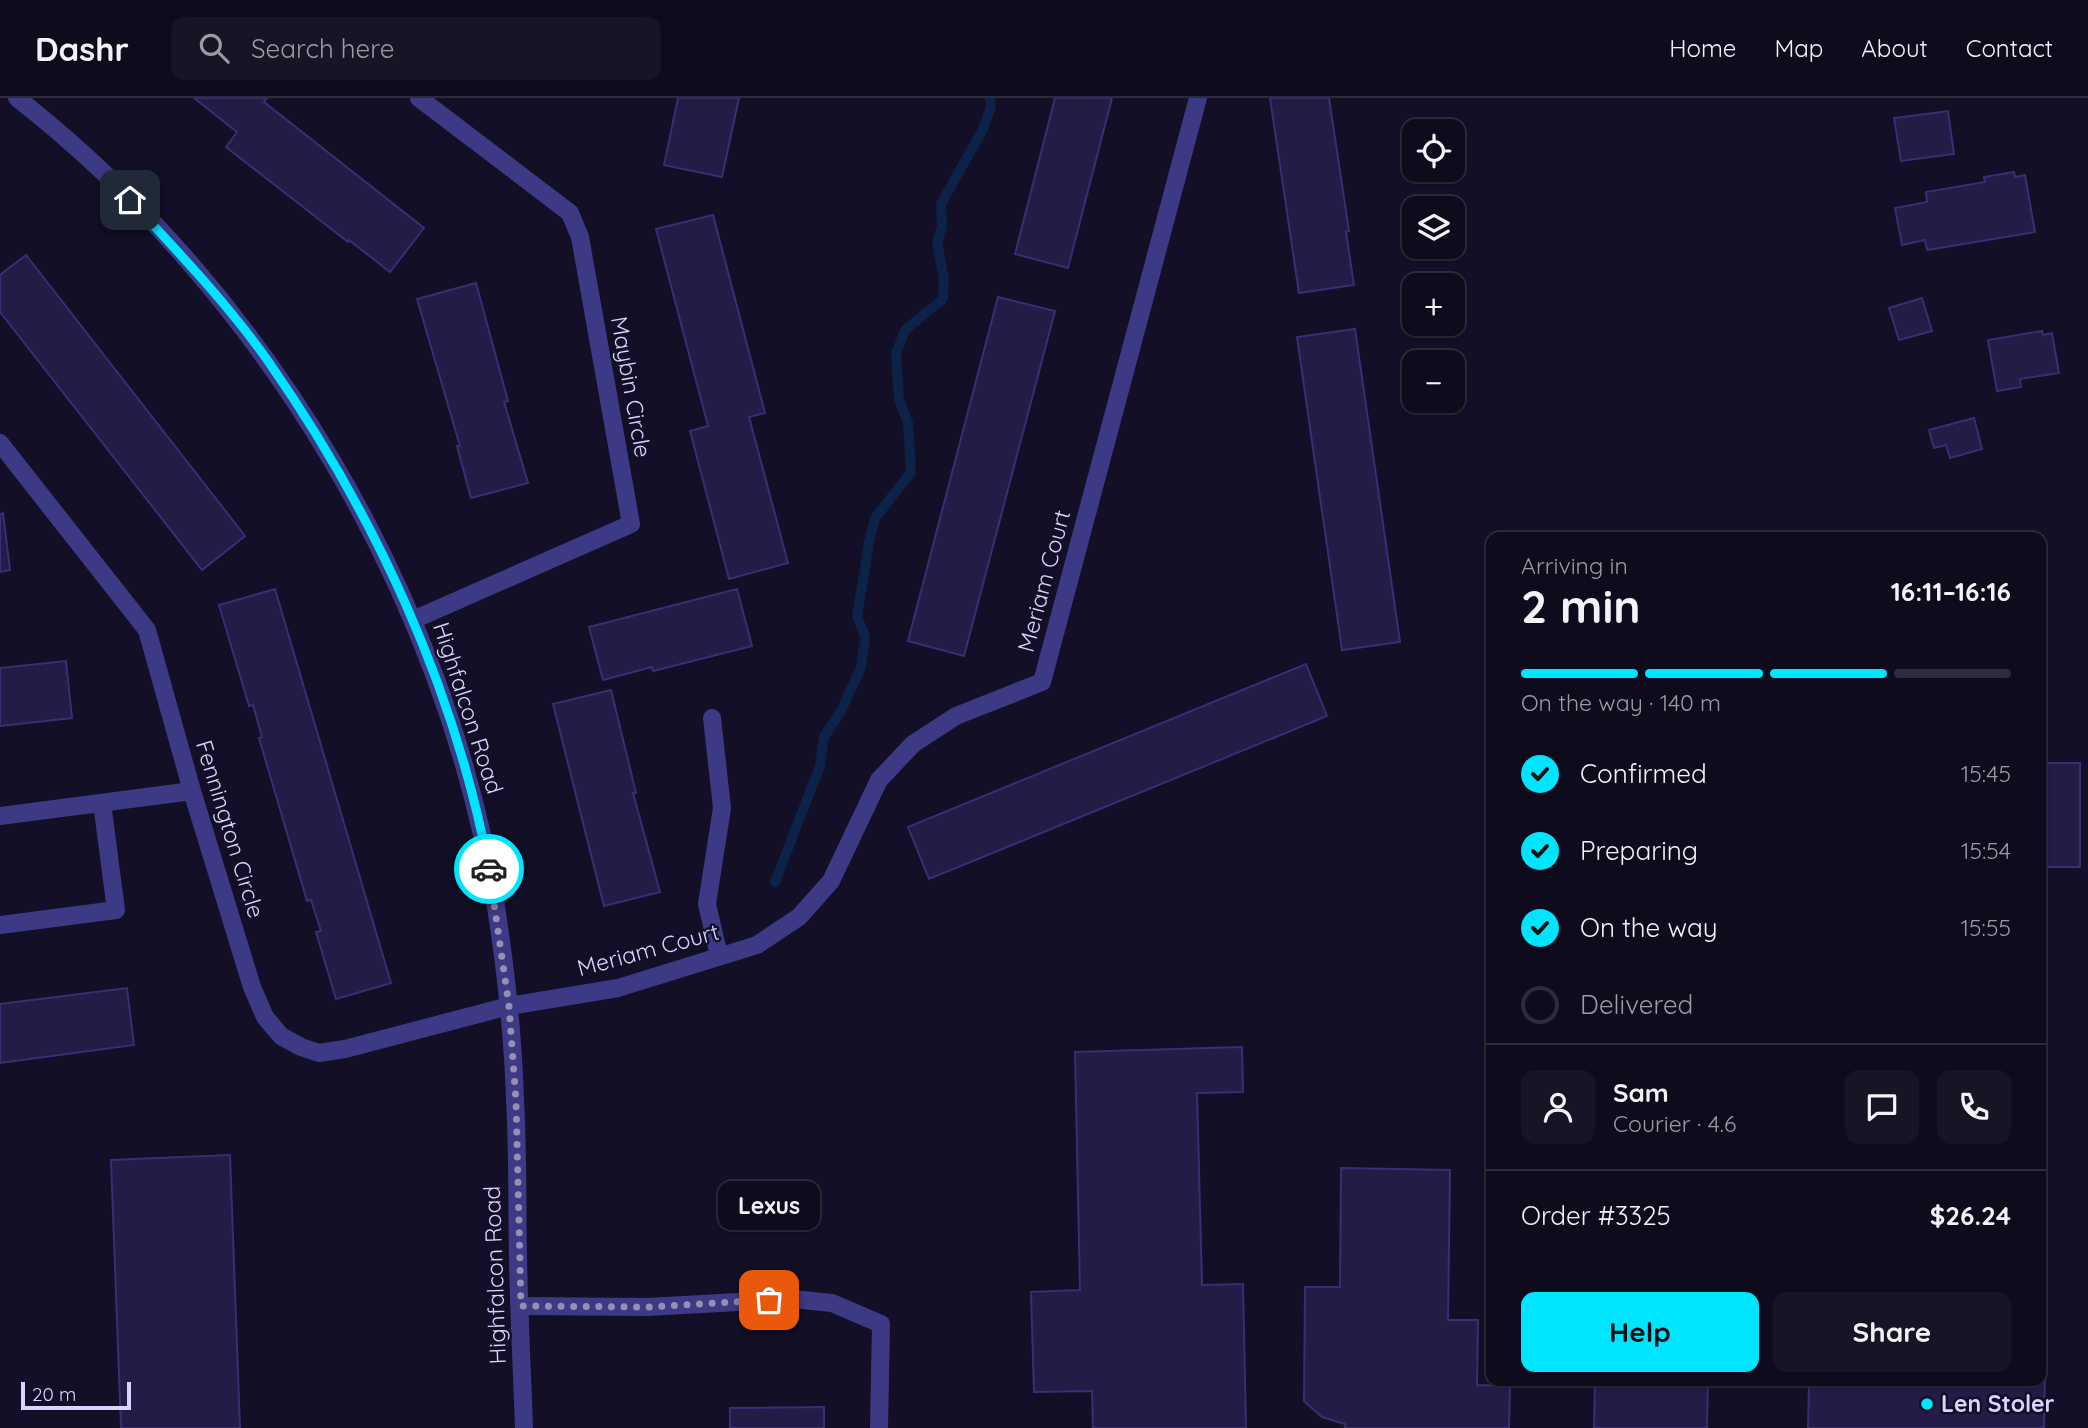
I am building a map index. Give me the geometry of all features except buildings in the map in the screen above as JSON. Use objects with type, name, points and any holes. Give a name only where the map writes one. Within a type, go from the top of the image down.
[{"type":"street","name":"Highfalcon Road","points":[[17,98],[50,124],[130,200],[203,279],[266,359],[320,439],[361,512],[414,620],[454,736],[482,831],[496,907],[509,1006],[516,1101],[524,1428]]},
{"type":"street","name":"Maybin Circle","points":[[414,620],[631,524],[580,237],[570,212],[419,98]]},
{"type":"street","name":"Meriam Court","points":[[509,1006],[618,988],[757,945],[799,918],[831,881],[879,780],[912,744],[956,716],[1042,682],[1198,98]]},
{"type":"street","name":"Fennington Circle","points":[[0,443],[147,630],[192,791],[252,987],[265,1017],[281,1036],[318,1053],[345,1049],[509,1006]]},
{"type":"street","points":[[712,718],[722,808],[706,904],[719,956]]},
{"type":"street","points":[[0,816],[192,791]]},
{"type":"street","points":[[0,925],[116,910],[102,803]]},
{"type":"street","points":[[521,1306],[648,1307],[793,1299],[831,1303],[881,1324],[879,1428]]},
{"type":"waterway","points":[[775,882],[820,766],[824,737],[842,709],[861,667],[865,637],[857,616],[875,518],[911,472],[908,423],[899,400],[896,354],[905,330],[943,299],[944,279],[937,242],[942,227],[941,204],[983,129],[991,107],[990,98]]},
{"type":"way so far","points":[[489,869],[509,1006],[516,1101],[521,1306],[648,1307],[769,1300]]},
{"type":"place","name":"Lexus","points":[[769,1300]]},
{"type":"place","name":"Len Stoler","points":[[1927,1404]]},
{"type":"route","points":[[130,200],[203,279],[266,359],[320,439],[361,512],[414,620],[454,736],[482,831],[489,869]]}]
